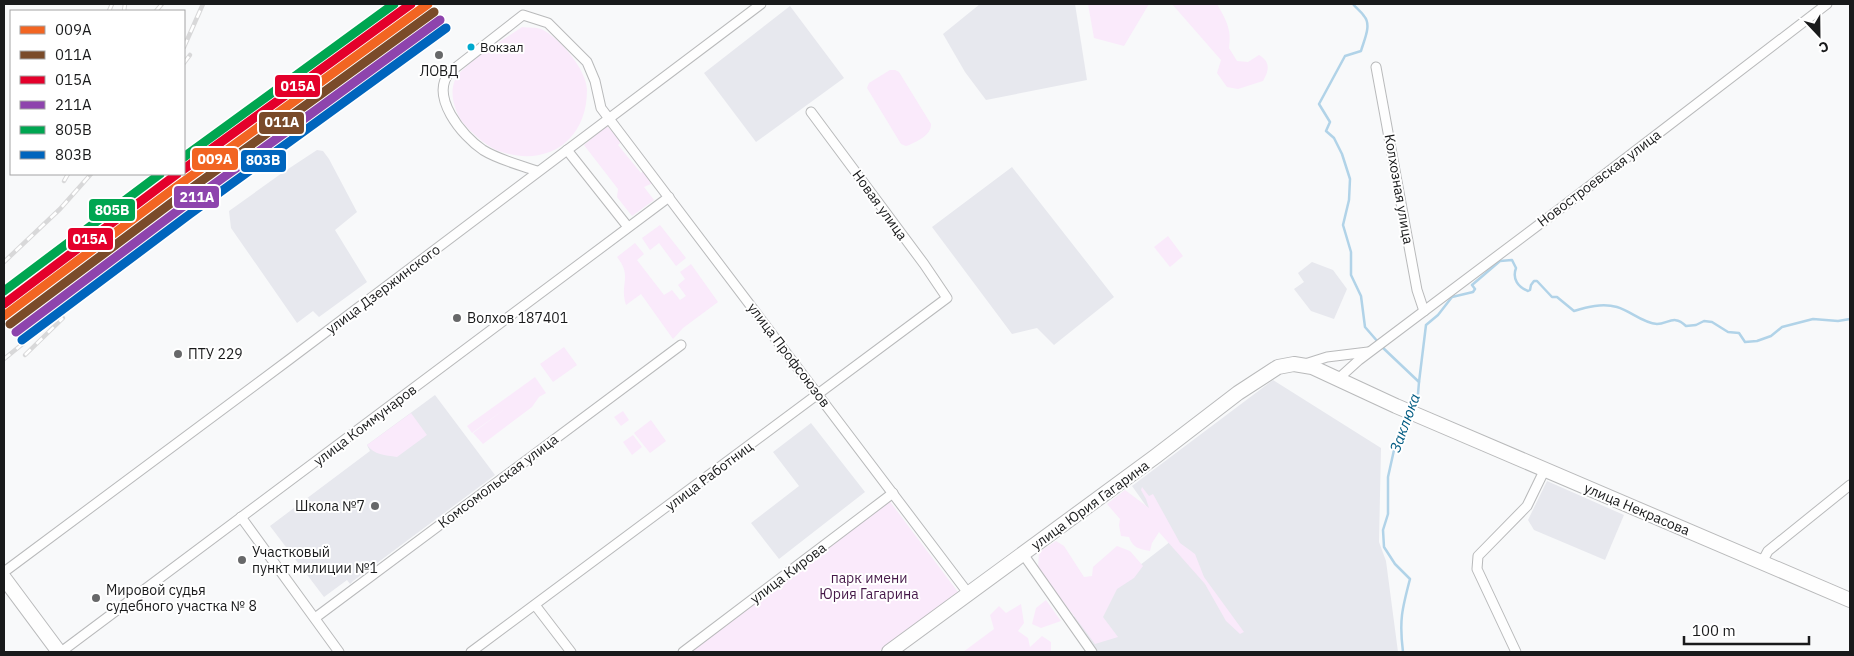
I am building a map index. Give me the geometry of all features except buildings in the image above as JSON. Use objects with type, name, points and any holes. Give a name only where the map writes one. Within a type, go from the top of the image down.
[{"type":"main road","points":[[1298,364],[1312,367],[1338,379]]},
{"type":"main road","name":"улица Юрия Гагарина","points":[[889,652],[1244,389],[1278,367],[1298,364]]},
{"type":"main road","name":"улица Некрасова","points":[[1338,379],[1396,406],[1850,600]]},
{"type":"main road","points":[[4,578],[60,652]]},
{"type":"street","name":"улица Дзержинского","points":[[4,572],[761,4]]},
{"type":"street","name":"Новостроевская улица","points":[[1338,379],[1370,351],[1828,4]]},
{"type":"street","points":[[537,171],[482,149],[455,123],[444,100],[446,76],[524,15],[548,23],[588,62],[602,108],[609,118]]},
{"type":"street","name":"Колхозная улица","points":[[1376,67],[1417,290],[1424,311]]},
{"type":"street","name":"Новая улица","points":[[811,112],[924,264],[947,298]]},
{"type":"street","name":"улица Профсоюзов","points":[[609,118],[968,593]]},
{"type":"street","points":[[567,150],[628,227]]},
{"type":"street","name":"улица Коммунаров","points":[[60,652],[669,197]]},
{"type":"street","name":"улица Работниц","points":[[470,652],[947,298]]},
{"type":"street","name":"Комсомольская улица","points":[[315,618],[681,344]]},
{"type":"street","name":"Новостроевская улица","points":[[1298,364],[1327,357],[1370,351]]},
{"type":"street","points":[[1516,652],[1477,569],[1478,556],[1527,506],[1545,469]]},
{"type":"street","points":[[1762,562],[1768,551],[1850,485]]},
{"type":"street","name":"улица Кирова","points":[[683,652],[893,493]]},
{"type":"street","points":[[241,517],[339,652]]},
{"type":"street","points":[[1023,554],[1092,652]]},
{"type":"street","points":[[535,605],[571,652]]},
{"type":"shaded area","points":[[980,4],[1075,4],[1087,80],[986,100],[965,72],[943,34]]},
{"type":"shaded area","points":[[790,6],[844,78],[756,142],[704,73]]},
{"type":"shaded area","points":[[317,150],[323,151],[329,159],[357,212],[335,230],[367,282],[319,317],[313,311],[297,323],[231,228],[229,211]]},
{"type":"shaded area","points":[[1012,167],[1114,297],[1054,345],[1037,328],[1012,334],[932,227]]},
{"type":"shaded area","points":[[1312,262],[1333,270],[1347,289],[1334,319],[1311,311],[1294,289],[1304,282],[1298,273]]},
{"type":"shaded area","points":[[1273,380],[1381,448],[1379,542],[1386,561],[1398,652],[1095,652],[1072,618],[1171,541],[1132,486]]},
{"type":"shaded area","name":"Школа №7","points":[[435,395],[495,475],[350,584],[347,580],[324,597],[270,526],[370,451],[367,445]]},
{"type":"shaded area","points":[[811,423],[865,492],[779,559],[751,523],[799,486],[773,452]]},
{"type":"shaded area","points":[[1547,481],[1624,515],[1605,560],[1534,530],[1528,520]]},
{"type":"green space","points":[[1088,4],[1149,4],[1124,46],[1094,38]]},
{"type":"green space","points":[[1172,4],[1217,4],[1229,30],[1229,48],[1237,61],[1248,62],[1259,55],[1266,61],[1268,70],[1263,81],[1238,89],[1227,87],[1217,73],[1221,60]]},
{"type":"green space","points":[[522,27],[541,29],[556,39],[577,64],[586,82],[587,90],[585,109],[580,124],[571,137],[560,147],[546,153],[530,156],[514,155],[496,150],[483,142],[464,124],[455,108],[453,96],[456,78],[468,65]]},
{"type":"green space","points":[[890,70],[899,72],[931,124],[931,128],[926,135],[906,146],[901,144],[867,88],[869,83]]},
{"type":"green space","points":[[607,126],[621,142],[618,145],[641,173],[645,170],[653,183],[644,187],[654,200],[632,216],[617,197],[618,189],[584,145]]},
{"type":"green space","points":[[660,225],[686,258],[676,266],[659,243],[650,250],[642,238]]},
{"type":"green space","points":[[1168,236],[1183,256],[1170,267],[1154,247]]},
{"type":"green space","points":[[635,243],[644,254],[637,260],[664,295],[672,290],[680,300],[686,296],[678,285],[685,279],[680,272],[691,264],[718,302],[683,328],[673,339],[641,294],[626,305],[624,298],[625,275],[622,264],[617,257]]},
{"type":"green space","points":[[564,347],[577,365],[553,382],[540,364]]},
{"type":"green space","points":[[535,377],[546,393],[539,397],[532,407],[483,444],[473,433],[506,408],[472,433],[467,426]]},
{"type":"green space","points":[[623,411],[629,420],[621,426],[614,417]]},
{"type":"green space","points":[[411,413],[427,435],[397,457],[376,453],[367,445]]},
{"type":"green space","points":[[651,420],[666,441],[650,453],[634,433]]},
{"type":"green space","points":[[633,435],[642,447],[632,455],[623,442]]},
{"type":"green space","points":[[1142,487],[1149,496],[1153,494],[1180,543],[1195,554],[1204,577],[1244,632],[1240,634],[1226,621],[1205,584],[1159,532],[1152,543],[1150,551],[1143,550],[1132,544],[1129,537],[1121,536],[1120,519],[1107,504],[1125,490],[1149,508],[1141,490]]},
{"type":"green space","name":"парк имени Юрия Гагарина","points":[[888,499],[958,592],[878,652],[686,652]]},
{"type":"green space","points":[[1056,541],[1064,546],[1084,577],[1092,576],[1093,567],[1117,546],[1130,551],[1143,566],[1134,578],[1117,589],[1103,617],[1118,637],[1095,644],[1038,568],[1039,552]]},
{"type":"green space","points":[[1046,600],[1061,621],[1041,628],[1032,624],[1036,608]]},
{"type":"green space","points":[[1021,604],[1024,623],[1018,631],[1028,638],[1030,647],[1042,636],[1051,642],[1051,652],[963,652],[994,629],[990,615],[999,606],[1006,613]]},
{"type":"waterway","name":"Заклюка","points":[[1353,4],[1363,14],[1367,24],[1367,33],[1361,51],[1345,56],[1319,104],[1330,122],[1326,131],[1334,138],[1342,154],[1350,179],[1349,200],[1343,225],[1351,252],[1351,275],[1361,296],[1365,327],[1378,342]]},
{"type":"waterway","points":[[1419,382],[1426,325],[1438,315],[1452,297],[1473,292],[1475,289],[1472,285],[1500,261],[1512,260],[1516,268],[1515,279],[1521,287],[1528,291],[1534,281],[1537,281],[1552,297],[1557,297],[1574,311],[1606,305],[1617,307],[1646,321],[1657,324],[1671,320],[1682,322],[1686,326],[1696,325],[1704,321],[1712,322],[1728,332],[1739,333],[1745,342],[1757,341],[1771,336],[1782,327],[1813,319],[1838,321],[1850,319]]},
{"type":"waterway","name":"Заклюка","points":[[1381,346],[1419,382],[1418,394],[1411,408]]},
{"type":"waterway","name":"Заклюка","points":[[1403,652],[1402,615],[1410,579],[1395,564],[1384,547],[1383,530],[1388,514],[1388,477],[1394,450],[1407,415]]},
{"type":"railway","points":[[109,10],[112,4]]},
{"type":"railway","points":[[124,10],[125,4]]},
{"type":"railway","points":[[157,10],[162,4]]},
{"type":"railway","points":[[185,45],[203,4]]},
{"type":"railway","points":[[185,62],[190,55]]},
{"type":"railway","points":[[64,181],[67,175]]},
{"type":"railway","points":[[4,262],[60,209],[90,175]]},
{"type":"railway","points":[[4,359],[157,237],[226,175]]},
{"type":"railway","points":[[25,355],[63,318]]},
{"type":"transit line","name":"805В","points":[[185,156],[394,4]]},
{"type":"transit line","name":"015А","points":[[185,168],[411,4]]},
{"type":"transit line","name":"009А","points":[[4,316],[172,190],[428,4]]},
{"type":"transit line","name":"011А","points":[[10,324],[178,198],[434,12]]},
{"type":"transit line","name":"211А","points":[[16,332],[184,206],[440,20]]},
{"type":"transit line","name":"803В","points":[[22,340],[190,214],[446,28]]},
{"type":"transit line","name":"805В","points":[[4,291],[159,175]]},
{"type":"transit line","name":"015А","points":[[4,304],[176,175]]},
{"type":"place","name":"Вокзал","points":[[471,47]]},
{"type":"place","name":"ЛОВД","points":[[439,55]]},
{"type":"place","name":"Волхов 187401","points":[[457,318]]},
{"type":"place","name":"ПТУ 229","points":[[178,354]]},
{"type":"place","name":"Школа №7","points":[[375,506]]},
{"type":"place","name":"Участковый пункт милиции №1","points":[[242,560]]},
{"type":"place","name":"Мировой судья судебного участка № 8","points":[[96,598]]}]
